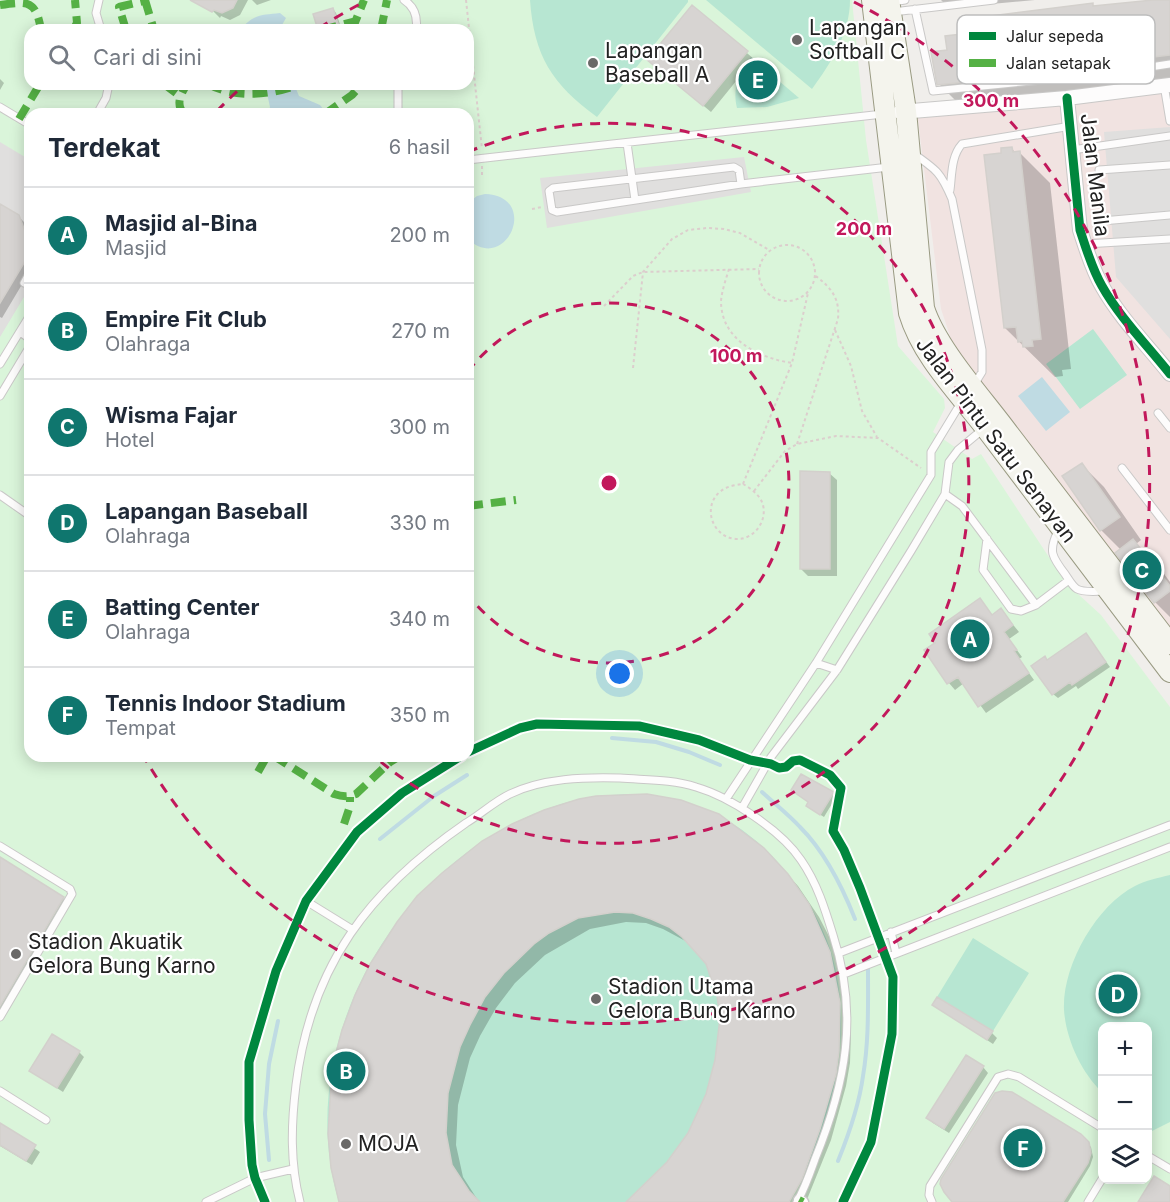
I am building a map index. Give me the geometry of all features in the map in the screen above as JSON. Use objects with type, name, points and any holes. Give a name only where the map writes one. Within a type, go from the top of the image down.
[{"type":"main road","name":"Jalan Pintu Satu Senayan","points":[[886,3],[906,111],[924,308],[929,322],[968,393]]},
{"type":"main road","name":"Jalan Pintu Satu Senayan","points":[[886,3],[886,113],[909,313],[914,330],[922,344],[968,393],[1170,645]]},
{"type":"main road","name":"Jalan Pintu Satu Senayan","points":[[991,423],[1060,528],[1170,672]]},
{"type":"street","points":[[886,113],[1067,98],[1167,85]]},
{"type":"street","name":"Jalan Manila","points":[[1067,98],[1080,230],[1085,244],[1100,284],[1114,307],[1170,374]]},
{"type":"lane","points":[[99,0],[96,13],[99,24]]},
{"type":"lane","points":[[404,0],[413,8],[416,24]]},
{"type":"lane","points":[[886,3],[915,9],[994,0]]},
{"type":"lane","points":[[915,9],[933,91],[1002,84]]},
{"type":"lane","points":[[1155,66],[1170,64]]},
{"type":"lane","points":[[1167,85],[1170,121]]},
{"type":"lane","points":[[101,108],[108,90]]},
{"type":"lane","points":[[398,90],[398,108]]},
{"type":"lane","points":[[0,107],[24,121]]},
{"type":"lane","points":[[474,160],[886,113]]},
{"type":"lane","points":[[950,193],[953,162],[957,148],[962,144],[1071,126]]},
{"type":"lane","points":[[1072,150],[1170,136]]},
{"type":"lane","points":[[627,143],[635,200]]},
{"type":"lane","points":[[726,799],[816,663],[931,475],[931,452],[982,372],[982,350],[950,193],[937,170],[910,151]]},
{"type":"lane","points":[[1100,170],[1170,165]]},
{"type":"lane","points":[[741,184],[739,170],[734,167],[553,188],[549,191],[552,210],[557,212],[741,184],[892,166]]},
{"type":"lane","points":[[1102,221],[1170,215]]},
{"type":"lane","points":[[1085,244],[1170,239]]},
{"type":"lane","points":[[0,364],[24,325]]},
{"type":"lane","points":[[20,332],[24,335]]},
{"type":"lane","points":[[0,396],[24,356]]},
{"type":"lane","points":[[1158,412],[1170,428]]},
{"type":"lane","points":[[742,808],[771,757],[837,670],[945,494],[949,462],[958,450],[991,423]]},
{"type":"lane","points":[[1122,468],[1170,530]]},
{"type":"lane","points":[[945,494],[962,506],[1036,604]]},
{"type":"lane","points":[[0,495],[24,508]]},
{"type":"lane","points":[[1060,528],[1052,543],[1053,558],[1069,580],[1077,588],[1085,591],[1108,591]]},
{"type":"lane","points":[[987,539],[983,570],[1011,609],[1021,611],[1036,604],[1069,580]]},
{"type":"lane","points":[[816,663],[837,670]]},
{"type":"lane","points":[[758,748],[771,757]]},
{"type":"lane","points":[[300,1202],[293,1168],[292,1143],[294,1107],[302,1054],[318,994],[331,964],[353,930],[373,904],[410,865],[436,844],[510,794],[543,783],[603,777],[669,781],[696,787],[726,799],[773,831],[800,857],[814,882],[844,974],[848,1045],[832,1117],[800,1201]]},
{"type":"lane","points":[[839,953],[1170,825]]},
{"type":"lane","points":[[0,846],[70,890],[72,894],[0,1017]]},
{"type":"lane","points":[[844,974],[1170,847]]},
{"type":"lane","points":[[306,901],[353,930]]},
{"type":"lane","points":[[891,932],[896,953]]},
{"type":"lane","points":[[932,1202],[929,1195],[930,1186],[998,1077],[1008,1074],[1019,1077],[1098,1126]]},
{"type":"lane","points":[[0,1091],[46,1120]]},
{"type":"lane","points":[[1152,1158],[1170,1169]]},
{"type":"lane","points":[[206,1202],[255,1178],[293,1168]]},
{"type":"lane","points":[[1088,1202],[1099,1184]]},
{"type":"path","points":[[466,0],[468,24]]},
{"type":"path","points":[[474,80],[482,175]]},
{"type":"path","points":[[633,368],[643,272],[672,239],[688,230],[707,228],[740,233],[769,250]]},
{"type":"path","points":[[797,444],[835,330],[839,308],[831,288],[816,276],[812,260],[805,252],[796,246],[785,245],[769,250],[759,269],[762,286],[769,295],[779,300],[790,301],[808,293]]},
{"type":"path","points":[[729,269],[721,299],[722,312],[730,330],[743,345],[757,354],[772,360],[792,363]]},
{"type":"path","points":[[604,306],[633,276],[643,272],[759,269]]},
{"type":"path","points":[[743,484],[792,363],[808,293],[816,276]]},
{"type":"path","points":[[835,330],[851,366],[862,411],[878,438],[931,475]]},
{"type":"path","points":[[754,491],[784,451],[797,444],[836,436],[878,438]]},
{"type":"path","points":[[743,484],[754,491],[761,500],[764,510],[762,521],[756,531],[747,537],[736,539],[725,536],[716,529],[711,519],[710,508],[714,498],[722,490],[743,484]]},
{"type":"shaded area","points":[[1170,83],[1170,636],[956,354],[941,309],[917,111]]},
{"type":"shaded area","points":[[1170,127],[1170,339],[1116,277],[1104,132]]},
{"type":"shaded area","points":[[0,142],[24,156],[24,297],[0,337]]},
{"type":"shaded area","points":[[744,157],[751,192],[547,228],[540,178]]},
{"type":"green space","points":[[0,0],[852,0],[866,140],[898,346],[944,399],[945,408],[933,432],[972,459],[981,454],[1066,583],[1101,615],[1170,707],[1170,1202],[0,1202]]},
{"type":"green space","name":"Lapangan Baseball A","points":[[530,0],[688,0],[688,2],[597,117],[568,93],[548,67],[536,37]]},
{"type":"green space","name":"Lapangan Softball C","points":[[706,0],[850,0],[843,36],[826,69],[812,89]]},
{"type":"green space","points":[[751,57],[799,98],[767,107],[737,108],[736,87]]},
{"type":"green space","points":[[1093,329],[1127,375],[1080,409],[1046,364]]},
{"type":"green space","name":"Stadion Utama Gelora Bung Karno","points":[[630,794],[651,795],[691,804],[727,820],[744,831],[775,859],[792,880],[815,914],[826,939],[838,984],[841,1016],[840,1049],[835,1081],[817,1144],[789,1202],[339,1202],[328,1138],[331,1073],[348,1011],[377,952],[416,899],[464,855],[519,821],[580,799]]},
{"type":"green space","points":[[1170,875],[1170,1122],[1152,1131],[1152,1022],[1098,1022],[1098,1088],[1081,1065],[1071,1043],[1064,1010],[1065,993],[1075,957],[1095,922],[1121,895],[1148,881]]},
{"type":"green space","points":[[973,938],[1029,973],[993,1031],[937,997]]},
{"type":"water","points":[[280,13],[286,18],[283,24],[246,24],[263,15]]},
{"type":"water","points":[[266,90],[296,90],[299,96],[322,108],[270,108]]},
{"type":"water","points":[[485,194],[502,198],[511,207],[514,219],[512,231],[505,241],[495,247],[482,247],[474,242],[474,198]]},
{"type":"water","points":[[1042,377],[1070,412],[1046,431],[1018,396]]},
{"type":"building","points":[[190,0],[237,0],[233,8],[222,13],[214,10],[212,12]]},
{"type":"building","points":[[1170,0],[1170,55],[1155,57],[1155,15],[999,15],[1093,3],[1093,6]]},
{"type":"building","points":[[692,5],[748,51],[703,106],[647,60]]},
{"type":"building","points":[[333,8],[338,24],[316,24],[313,14]]},
{"type":"building","points":[[957,35],[957,83],[937,85],[931,52],[947,50],[945,36]]},
{"type":"building","points":[[1012,147],[1013,152],[1020,151],[1041,339],[1032,340],[1033,346],[1023,347],[1022,341],[1018,342],[1016,327],[1004,328],[984,155],[1001,153],[1001,148]]},
{"type":"building","points":[[0,204],[19,215],[24,229],[24,263],[0,303]]},
{"type":"building","points":[[1082,463],[1120,517],[1100,531],[1062,476]]},
{"type":"building","points":[[800,471],[830,472],[830,569],[800,569]]},
{"type":"building","points":[[1133,539],[1170,586],[1170,591],[1154,603],[1115,553]]},
{"type":"building","points":[[980,598],[992,615],[1001,608],[1013,625],[1004,632],[1029,673],[978,707],[958,677],[947,684],[924,650],[935,643],[929,634]]},
{"type":"building","points":[[1086,633],[1106,662],[1072,685],[1070,682],[1052,695],[1031,666],[1045,656],[1047,660]]},
{"type":"building","points":[[801,774],[834,792],[820,815],[806,806],[808,802],[791,790]]},
{"type":"building","name":"Stadion Utama Gelora Bung Karno","points":[[647,794],[681,800],[719,814],[764,848],[788,874],[809,904],[830,952],[840,1003],[836,1074],[802,1179],[789,1202],[626,1202],[667,1162],[688,1133],[706,1094],[715,1060],[720,1018],[717,996],[706,964],[682,937],[669,927],[651,919],[633,913],[615,912],[578,918],[549,933],[534,944],[504,973],[485,997],[470,1025],[460,1047],[448,1093],[446,1133],[452,1165],[469,1191],[480,1202],[339,1202],[331,1168],[328,1134],[332,1068],[342,1030],[355,995],[370,964],[397,922],[417,896],[442,873],[482,841],[512,824],[544,810],[579,799]]},
{"type":"building","name":"Stadion Akuatik Gelora Bung Karno","points":[[0,857],[64,897],[0,1006]]},
{"type":"building","points":[[937,997],[993,1031],[987,1040],[932,1005]]},
{"type":"building","points":[[52,1034],[80,1051],[57,1088],[29,1071]]},
{"type":"building","points":[[966,1055],[984,1066],[944,1129],[926,1118]]},
{"type":"building","points":[[1012,1092],[1081,1134],[1089,1142],[1091,1153],[1088,1163],[1063,1202],[952,1202],[944,1192],[940,1184],[941,1179],[995,1093]]},
{"type":"building","points":[[0,1123],[36,1145],[26,1161],[0,1145]]},
{"type":"building","points":[[1154,1176],[1170,1186],[1170,1202],[1138,1202],[1149,1184],[1152,1184]]},
{"type":"waterway","points":[[612,738],[656,742],[720,765]]},
{"type":"waterway","points":[[380,839],[434,796],[467,775]]},
{"type":"waterway","points":[[762,792],[796,823],[817,847],[838,882],[855,919]]},
{"type":"waterway","points":[[838,1161],[853,1120],[863,1076],[867,1036],[868,969]]},
{"type":"waterway","points":[[269,1160],[265,1114],[269,1064],[278,1021]]},
{"type":"marked path","points":[[75,0],[76,24]]},
{"type":"marked path","points":[[145,0],[152,24]]},
{"type":"marked path","points":[[124,24],[119,7],[148,0]]},
{"type":"marked path","points":[[354,24],[364,0]]},
{"type":"marked path","points":[[382,24],[387,0]]},
{"type":"marked path","points":[[0,5],[18,3],[29,5],[36,13],[40,24]]},
{"type":"marked path","points":[[345,24],[356,21]]},
{"type":"marked path","points":[[26,108],[36,90]]},
{"type":"marked path","points":[[172,90],[180,96]]},
{"type":"marked path","points":[[180,108],[179,103],[184,90]]},
{"type":"marked path","points":[[223,90],[254,94],[282,90]]},
{"type":"marked path","points":[[334,108],[357,90]]},
{"type":"marked path","points":[[19,119],[24,111]]},
{"type":"marked path","points":[[474,505],[516,500]]},
{"type":"marked path","points":[[258,772],[264,762]]},
{"type":"marked path","points":[[283,762],[340,796],[356,794],[390,762]]},
{"type":"marked path","points":[[344,824],[350,806],[350,797]]},
{"type":"marked path","points":[[799,1200],[803,1202]]},
{"type":"cycle path","points":[[1067,98],[1080,230],[1090,258],[1109,298],[1170,374]]},
{"type":"cycle path","points":[[474,749],[520,728],[537,724],[639,726],[699,740],[750,760],[779,768],[800,760],[830,775],[841,788],[833,831],[844,850],[860,888],[893,977],[892,1034],[871,1142],[843,1202]]},
{"type":"cycle path","points":[[265,1202],[252,1165],[249,1062],[276,971],[306,901],[357,832],[402,793],[451,762]]},
{"type":"place","name":"Lapangan Softball C","points":[[797,40]]},
{"type":"place","name":"Lapangan Baseball A","points":[[593,63]]},
{"type":"place","name":"Batting Center","points":[[758,80]]},
{"type":"place","name":"Wisma Fajar","points":[[1142,570]]},
{"type":"place","name":"Masjid al-Bina","points":[[970,639]]},
{"type":"place","name":"Stadion Akuatik Gelora Bung Karno","points":[[16,954]]},
{"type":"place","name":"Lapangan Baseball","points":[[1118,994]]},
{"type":"place","name":"Stadion Utama Gelora Bung Karno","points":[[596,999]]},
{"type":"place","name":"Empire Fit Club","points":[[346,1071]]},
{"type":"place","name":"MOJA","points":[[346,1144]]},
{"type":"place","name":"Tennis Indoor Stadium","points":[[1023,1148]]}]
